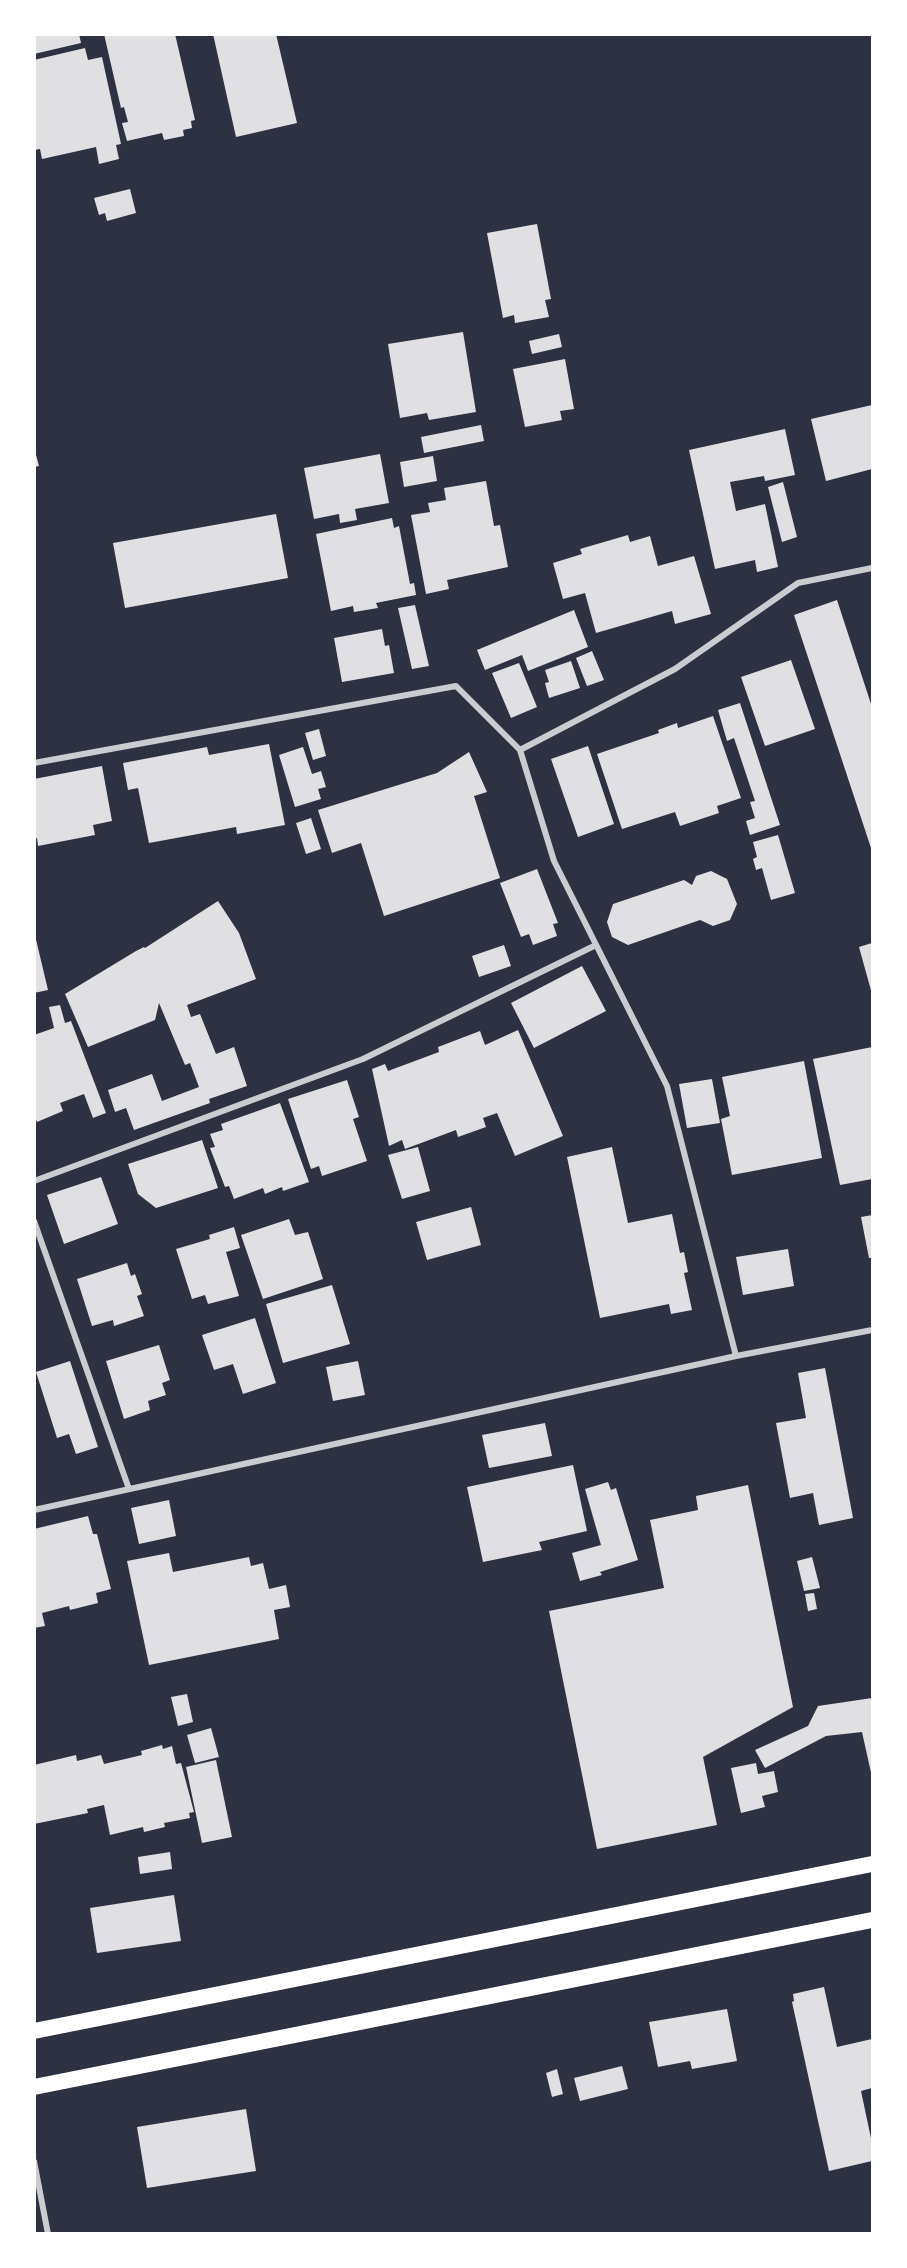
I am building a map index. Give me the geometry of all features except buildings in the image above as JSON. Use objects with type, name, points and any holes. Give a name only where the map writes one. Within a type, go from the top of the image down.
[{"type":"highway","points":[[34,2031],[873,1864]]},
{"type":"highway","points":[[34,2087],[873,1920]]},
{"type":"street","points":[[520,750],[675,669],[798,584],[873,568]]},
{"type":"street","points":[[34,763],[456,686],[520,750],[554,861],[667,1086],[736,1356]]},
{"type":"street","points":[[34,1181],[363,1059],[596,945]]},
{"type":"street","points":[[34,1221],[129,1489]]},
{"type":"street","points":[[34,1510],[736,1356],[873,1330]]},
{"type":"street","points":[[34,2161],[48,2234]]}]
